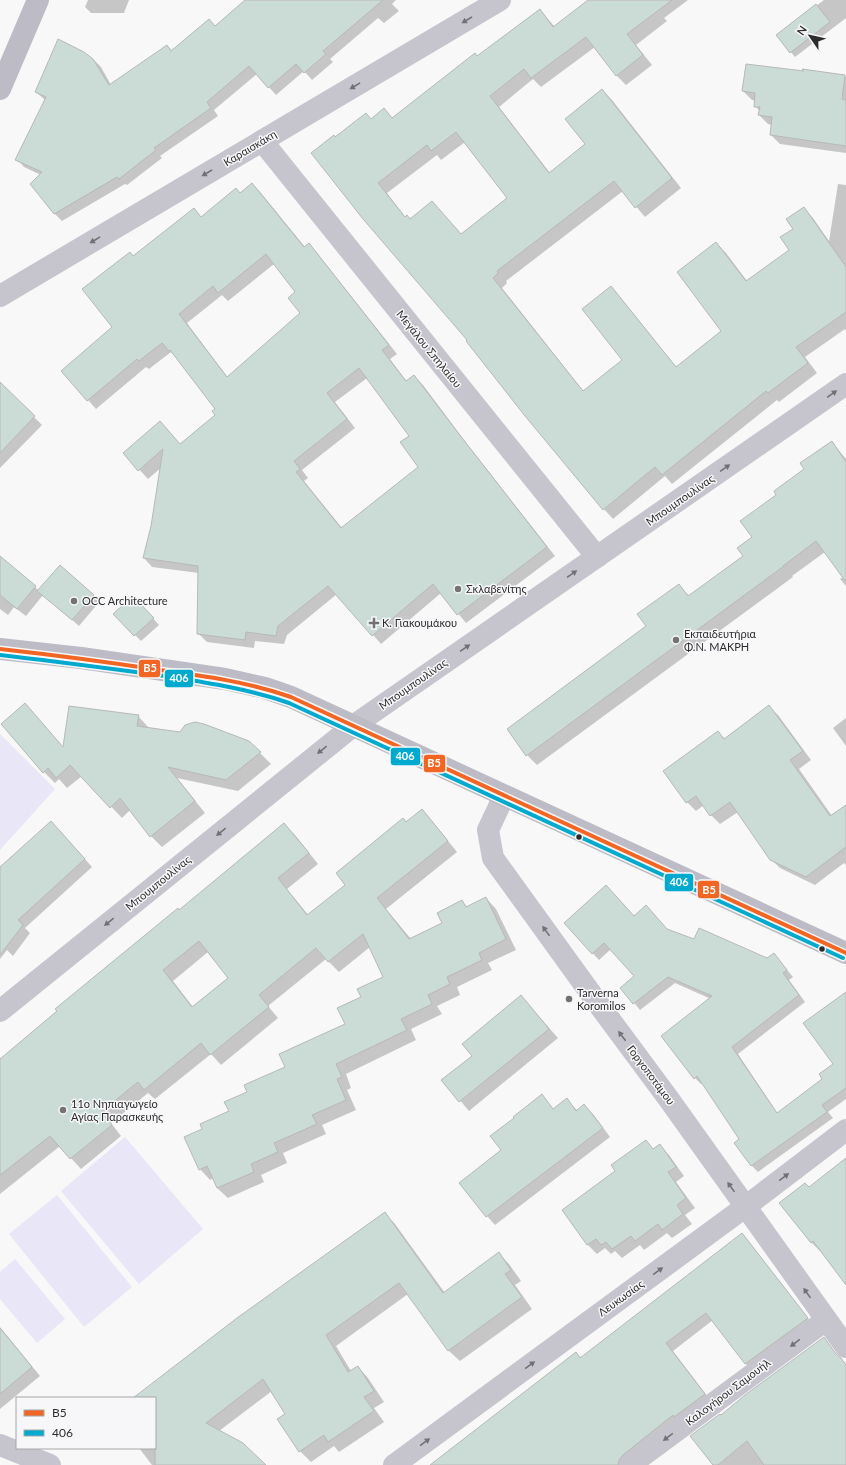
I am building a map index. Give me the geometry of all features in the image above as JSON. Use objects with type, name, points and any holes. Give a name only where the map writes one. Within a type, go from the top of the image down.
[{"type":"street","points":[[0,89],[38,0]]},
{"type":"street","name":"Καραισκάκη","points":[[3,287],[262,141],[500,0]]},
{"type":"street","name":"Μεγάλου Σπηλαίου","points":[[262,141],[597,557]]},
{"type":"street","name":"Μπουμπουλίνας","points":[[0,1011],[353,726],[846,384]]},
{"type":"street","points":[[0,649],[81,658],[225,679],[258,686],[291,697],[846,953]]},
{"type":"street","name":"Γοργοποτάμου","points":[[504,796],[488,830],[493,858],[602,1010],[668,1098],[846,1347]]},
{"type":"street","name":"Λευκωσίας","points":[[394,1465],[745,1207],[846,1130]]},
{"type":"street","name":"Καλογήρου Σαμουήλ","points":[[630,1465],[826,1320]]},
{"type":"street","points":[[0,1445],[50,1465]]},
{"type":"shaded area","points":[[0,734],[55,789],[0,850]]},
{"type":"shaded area","points":[[125,1137],[203,1229],[139,1284],[61,1191]]},
{"type":"shaded area","points":[[57,1195],[132,1287],[84,1327],[9,1234]]},
{"type":"shaded area","points":[[15,1259],[65,1319],[37,1343],[0,1299],[0,1272]]},
{"type":"building","points":[[245,0],[383,0],[323,51],[326,54],[304,73],[296,64],[268,88],[249,66],[207,102],[211,108],[154,148],[156,150],[119,179],[117,177],[54,214],[30,184],[42,172],[15,160],[46,97],[35,92],[58,39],[84,52],[93,59],[109,85],[167,45],[171,51],[209,19],[215,26]]},
{"type":"building","points":[[588,0],[672,0],[627,34],[643,55],[616,76],[586,37],[531,78],[524,69],[490,96],[549,173],[585,144],[565,119],[602,89],[672,178],[635,208],[614,181],[497,271],[498,273],[493,278],[583,391],[622,360],[582,309],[611,286],[676,367],[721,331],[677,272],[716,242],[746,281],[789,250],[780,237],[793,229],[786,219],[804,207],[846,267],[846,312],[796,347],[808,363],[768,393],[766,391],[662,475],[655,467],[603,510],[525,416],[466,341],[467,340],[363,219],[311,153],[366,113],[371,119],[384,108],[392,118],[475,53],[477,56],[540,9],[553,27]],"holes":[[[456,132],[507,198],[461,234],[432,201],[410,219],[407,215],[405,217],[378,183],[427,145],[431,151]]]},
{"type":"building","points":[[816,4],[830,22],[790,53],[776,35]]},
{"type":"building","points":[[746,64],[804,71],[802,69],[845,75],[842,99],[846,100],[846,146],[770,135],[772,117],[758,115],[760,107],[754,107],[755,93],[742,91]]},
{"type":"building","points":[[252,183],[304,247],[309,243],[389,345],[382,350],[406,381],[414,375],[547,547],[457,615],[433,584],[372,636],[328,586],[278,626],[276,636],[246,632],[245,640],[197,634],[198,566],[143,558],[151,526],[163,449],[138,471],[123,453],[160,421],[180,444],[215,415],[212,411],[215,409],[170,350],[169,351],[162,343],[139,361],[137,359],[87,401],[61,371],[112,327],[82,289],[130,252],[133,256],[194,208],[201,217],[236,188],[240,193]],"holes":[[[266,254],[295,292],[288,298],[300,313],[227,377],[179,314],[213,286],[218,293]],[[359,368],[409,436],[400,442],[418,467],[341,528],[296,472],[300,469],[294,461],[347,419],[327,393]]]},
{"type":"building","points":[[0,382],[35,416],[0,453]]},
{"type":"building","points":[[832,441],[846,462],[846,582],[816,541],[526,756],[507,729],[646,626],[637,614],[679,584],[688,596],[743,556],[737,548],[752,537],[740,521],[776,495],[774,491],[804,469],[800,463]]},
{"type":"building","points":[[0,556],[36,586],[17,609],[0,595]]},
{"type":"building","points":[[60,565],[94,595],[72,620],[37,591]]},
{"type":"building","points":[[133,596],[154,618],[134,636],[113,614]]},
{"type":"building","points":[[25,703],[63,747],[69,706],[139,715],[137,726],[180,732],[185,725],[195,722],[204,724],[249,741],[261,752],[226,780],[168,767],[195,801],[150,837],[120,798],[110,808],[70,765],[56,778],[48,768],[43,773],[1,724]]},
{"type":"building","points":[[769,705],[803,751],[790,760],[830,816],[846,805],[846,847],[806,877],[770,860],[730,802],[710,816],[696,796],[686,803],[663,771],[718,731],[724,739]]},
{"type":"building","points":[[422,809],[448,841],[377,898],[409,939],[442,923],[437,913],[462,900],[466,907],[486,897],[506,939],[479,953],[482,960],[447,977],[450,984],[428,995],[432,1004],[401,1019],[407,1030],[336,1064],[342,1077],[337,1079],[346,1100],[312,1115],[317,1124],[274,1143],[278,1152],[251,1164],[254,1172],[217,1188],[207,1166],[199,1170],[184,1137],[202,1129],[200,1124],[229,1111],[224,1102],[247,1092],[244,1085],[285,1067],[279,1054],[345,1024],[337,1008],[361,997],[357,989],[383,977],[363,934],[328,962],[316,948],[259,995],[269,1007],[210,1055],[201,1043],[144,1090],[138,1082],[101,1112],[112,1125],[70,1159],[50,1136],[0,1175],[0,1059],[57,1011],[55,1009],[178,908],[179,910],[284,823],[309,853],[278,878],[307,915],[345,885],[336,873],[403,818],[406,822]],"holes":[[[199,941],[228,978],[192,1007],[163,970]]]},
{"type":"building","points":[[51,821],[85,859],[18,920],[23,925],[0,955],[0,867]]},
{"type":"building","points":[[606,885],[634,916],[646,905],[667,929],[694,939],[699,928],[767,958],[774,953],[787,970],[783,973],[799,995],[732,1047],[777,1113],[822,1079],[819,1074],[833,1064],[803,1023],[846,992],[846,1088],[822,1105],[827,1112],[751,1166],[734,1143],[739,1139],[697,1076],[694,1079],[661,1036],[712,996],[668,977],[633,1004],[620,988],[634,976],[604,943],[592,954],[564,923]]},
{"type":"building","points":[[521,995],[549,1029],[459,1102],[441,1080],[472,1056],[462,1044]]},
{"type":"building","points":[[542,1094],[553,1109],[567,1098],[576,1111],[584,1104],[603,1128],[486,1217],[459,1183],[501,1150],[490,1136]]},
{"type":"building","points":[[646,1140],[653,1149],[660,1144],[676,1167],[668,1172],[686,1198],[677,1205],[683,1214],[662,1230],[658,1224],[635,1241],[631,1236],[612,1249],[606,1242],[601,1245],[596,1239],[587,1245],[562,1210],[615,1171],[611,1165]]},
{"type":"building","points":[[846,1158],[846,1285],[813,1241],[811,1243],[779,1203],[805,1183],[809,1187]]},
{"type":"building","points":[[385,1212],[443,1293],[499,1252],[511,1270],[505,1274],[522,1297],[448,1351],[399,1283],[326,1335],[348,1372],[358,1366],[374,1391],[364,1397],[374,1411],[328,1442],[324,1435],[299,1452],[277,1419],[285,1414],[263,1379],[206,1423],[243,1443],[266,1465],[155,1465],[156,1397],[134,1397],[237,1318]]},
{"type":"building","points":[[742,1233],[808,1318],[745,1364],[706,1313],[666,1343],[705,1394],[674,1417],[673,1415],[623,1455],[619,1460],[618,1465],[430,1465],[576,1352],[580,1358]]},
{"type":"building","points":[[0,1328],[32,1367],[0,1394]]},
{"type":"building","points":[[824,1337],[846,1365],[846,1465],[764,1465],[747,1441],[718,1465],[713,1465],[690,1436],[720,1414],[721,1415],[745,1395]]},
{"type":"transit line","name":"Β5","points":[[0,649],[100,661],[210,677],[243,683],[291,697],[846,953]]},
{"type":"transit line","name":"406","points":[[0,655],[191,680],[240,689],[289,703],[843,958]]},
{"type":"place","name":"Σκλαβενίτης","points":[[458,589]]},
{"type":"place","name":"OCC Architecture","points":[[74,601]]},
{"type":"place","name":"Κ. Γιακουμάκου","points":[[374,623]]},
{"type":"place","name":"Εκπαιδευτήρια Φ.Ν. ΜΑΚΡΗ","points":[[676,640]]},
{"type":"place","name":"Tarverna Koromilos","points":[[569,999]]},
{"type":"place","name":"11ο Νηπιαγωγείο Αγίας Παρασκευής","points":[[63,1110]]}]
